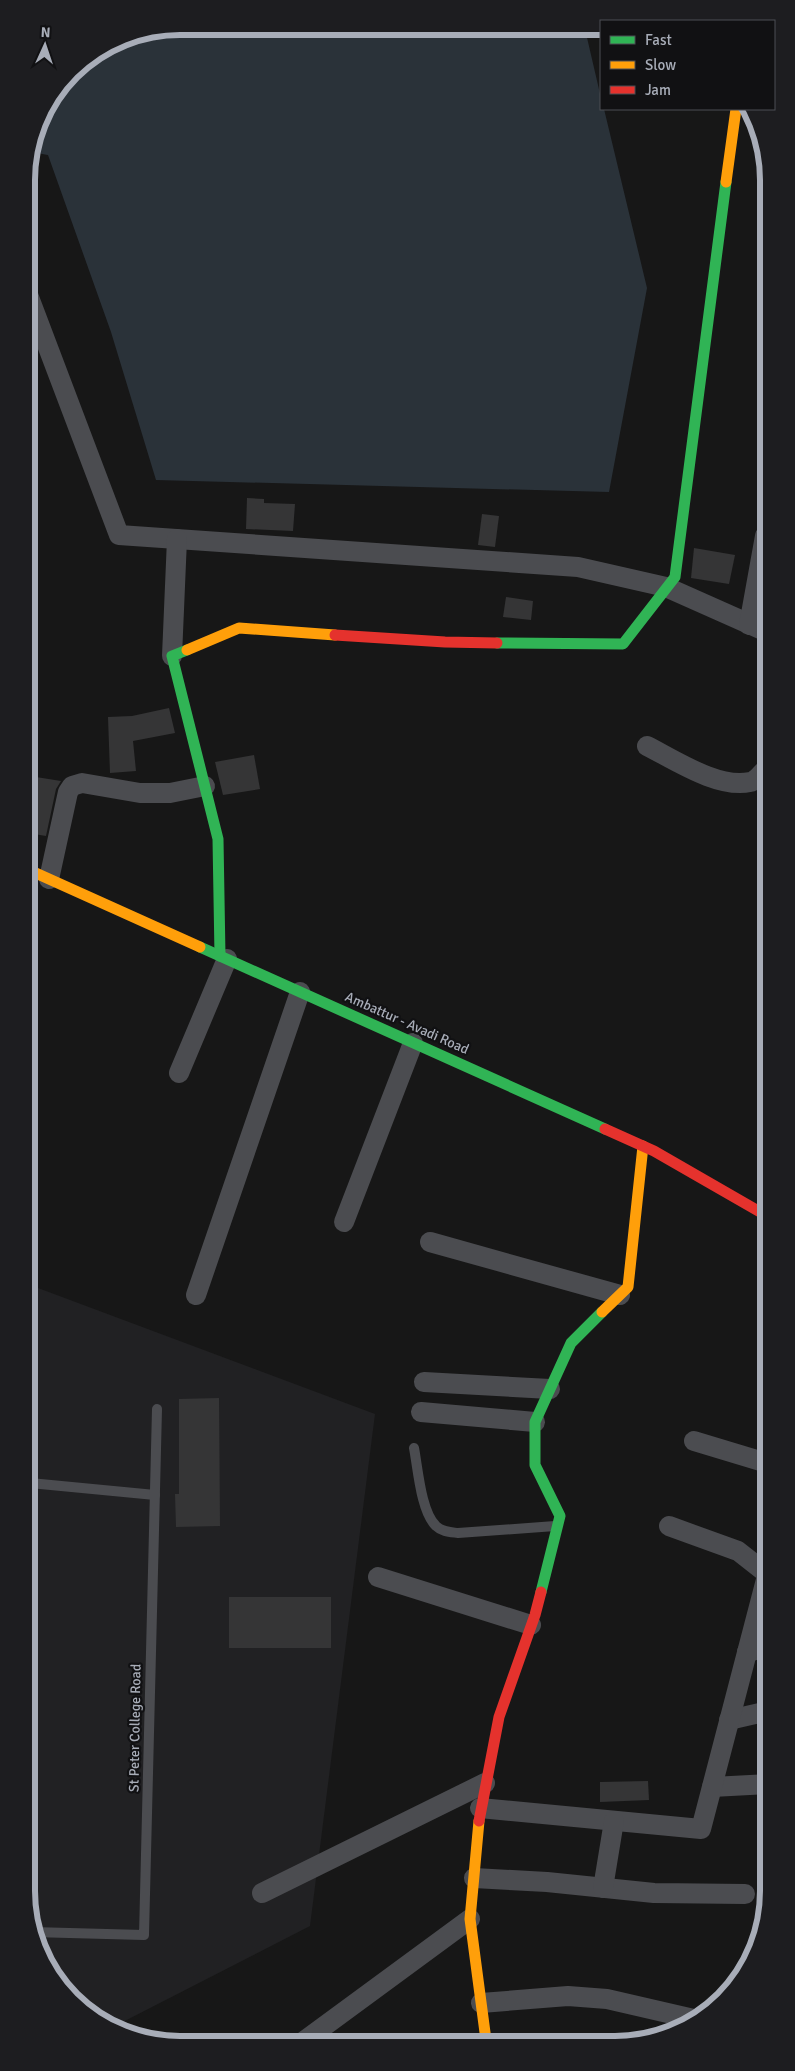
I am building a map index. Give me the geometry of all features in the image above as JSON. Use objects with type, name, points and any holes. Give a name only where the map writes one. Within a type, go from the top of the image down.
[{"type":"street","points":[[172,656],[239,628],[445,642],[623,644],[675,577],[736,110]]},
{"type":"street","points":[[35,313],[119,535],[578,567],[666,587],[757,628],[760,594]]},
{"type":"street","points":[[178,539],[172,656],[218,839],[223,957],[179,1073]]},
{"type":"street","points":[[647,746],[711,778],[731,782],[750,782],[760,774]]},
{"type":"street","points":[[49,879],[68,792],[72,786],[82,783],[140,793],[170,793],[205,786]]},
{"type":"street","name":"Ambattur - Avadi Road","points":[[35,873],[643,1146],[760,1213]]},
{"type":"street","points":[[196,1295],[300,992]]},
{"type":"street","points":[[344,1222],[413,1043]]},
{"type":"street","points":[[485,2036],[470,1919],[480,1808],[499,1717],[531,1625],[560,1516],[535,1466],[535,1422],[571,1343],[628,1287],[643,1146]]},
{"type":"street","points":[[430,1242],[620,1295]]},
{"type":"street","points":[[424,1382],[550,1389]]},
{"type":"street","points":[[421,1412],[535,1422]]},
{"type":"street","points":[[694,1441],[760,1461]]},
{"type":"street","points":[[669,1526],[738,1551],[760,1568]]},
{"type":"street","points":[[378,1577],[531,1625]]},
{"type":"street","points":[[480,1808],[700,1829],[760,1601]]},
{"type":"street","points":[[747,1652],[760,1649]]},
{"type":"street","points":[[729,1720],[760,1713]]},
{"type":"street","points":[[262,1893],[485,1783]]},
{"type":"street","points":[[712,1786],[760,1784]]},
{"type":"street","points":[[603,1888],[614,1820]]},
{"type":"street","points":[[474,1878],[547,1882],[654,1893],[746,1894]]},
{"type":"street","points":[[311,2036],[470,1919]]},
{"type":"street","points":[[480,2003],[559,1996],[587,1997],[607,1999],[686,2017]]},
{"type":"lane","name":"St Peter College Road","points":[[41,1932],[144,1935],[157,1409]]},
{"type":"lane","points":[[414,1448],[427,1516],[436,1528],[445,1532],[458,1533],[558,1526]]},
{"type":"lane","points":[[35,1483],[154,1495]]},
{"type":"shaded area","points":[[171,35],[586,35],[600,94],[600,110],[604,110],[647,288],[609,492],[156,480],[111,332],[48,155],[38,153],[46,125],[59,99],[77,77],[107,54],[133,43],[152,38]]},
{"type":"shaded area","points":[[35,1287],[375,1414],[310,1926],[121,2023],[107,2017],[77,1994],[54,1964],[46,1946],[36,1910],[35,1891]]},
{"type":"building","points":[[247,498],[264,499],[264,503],[295,504],[293,531],[246,529]]},
{"type":"building","points":[[482,514],[499,516],[495,547],[478,545]]},
{"type":"building","points":[[694,548],[735,555],[729,584],[691,578]]},
{"type":"building","points":[[506,597],[533,601],[531,620],[503,617]]},
{"type":"building","points":[[169,708],[175,733],[133,741],[136,771],[110,773],[108,717],[132,716]]},
{"type":"building","points":[[254,755],[260,789],[223,795],[215,762]]},
{"type":"building","points":[[36,777],[61,781],[56,789],[46,836],[35,834]]},
{"type":"building","points":[[219,1398],[220,1526],[176,1527],[175,1494],[179,1494],[179,1399]]},
{"type":"building","points":[[229,1597],[331,1597],[331,1648],[229,1648]]},
{"type":"building","points":[[648,1781],[649,1800],[600,1802],[600,1782]]},
{"type":"traffic: fast","points":[[497,643],[623,644],[675,577],[726,182]]},
{"type":"traffic: fast","points":[[187,650],[172,656],[218,839],[220,956]]},
{"type":"traffic: fast","points":[[200,947],[605,1129]]},
{"type":"traffic: fast","points":[[541,1592],[560,1516],[535,1465],[535,1422],[571,1343],[602,1312]]},
{"type":"traffic: slow","points":[[726,182],[736,110]]},
{"type":"traffic: slow","points":[[187,650],[239,628],[335,635]]},
{"type":"traffic: slow","points":[[35,873],[200,947]]},
{"type":"traffic: slow","points":[[602,1312],[628,1287],[643,1146]]},
{"type":"traffic: slow","points":[[479,1821],[470,1919],[485,2036]]},
{"type":"traffic: jam","points":[[335,635],[445,642],[497,643]]},
{"type":"traffic: jam","points":[[605,1129],[654,1151],[760,1212]]},
{"type":"traffic: jam","points":[[479,1821],[499,1717],[535,1615],[541,1592]]}]
